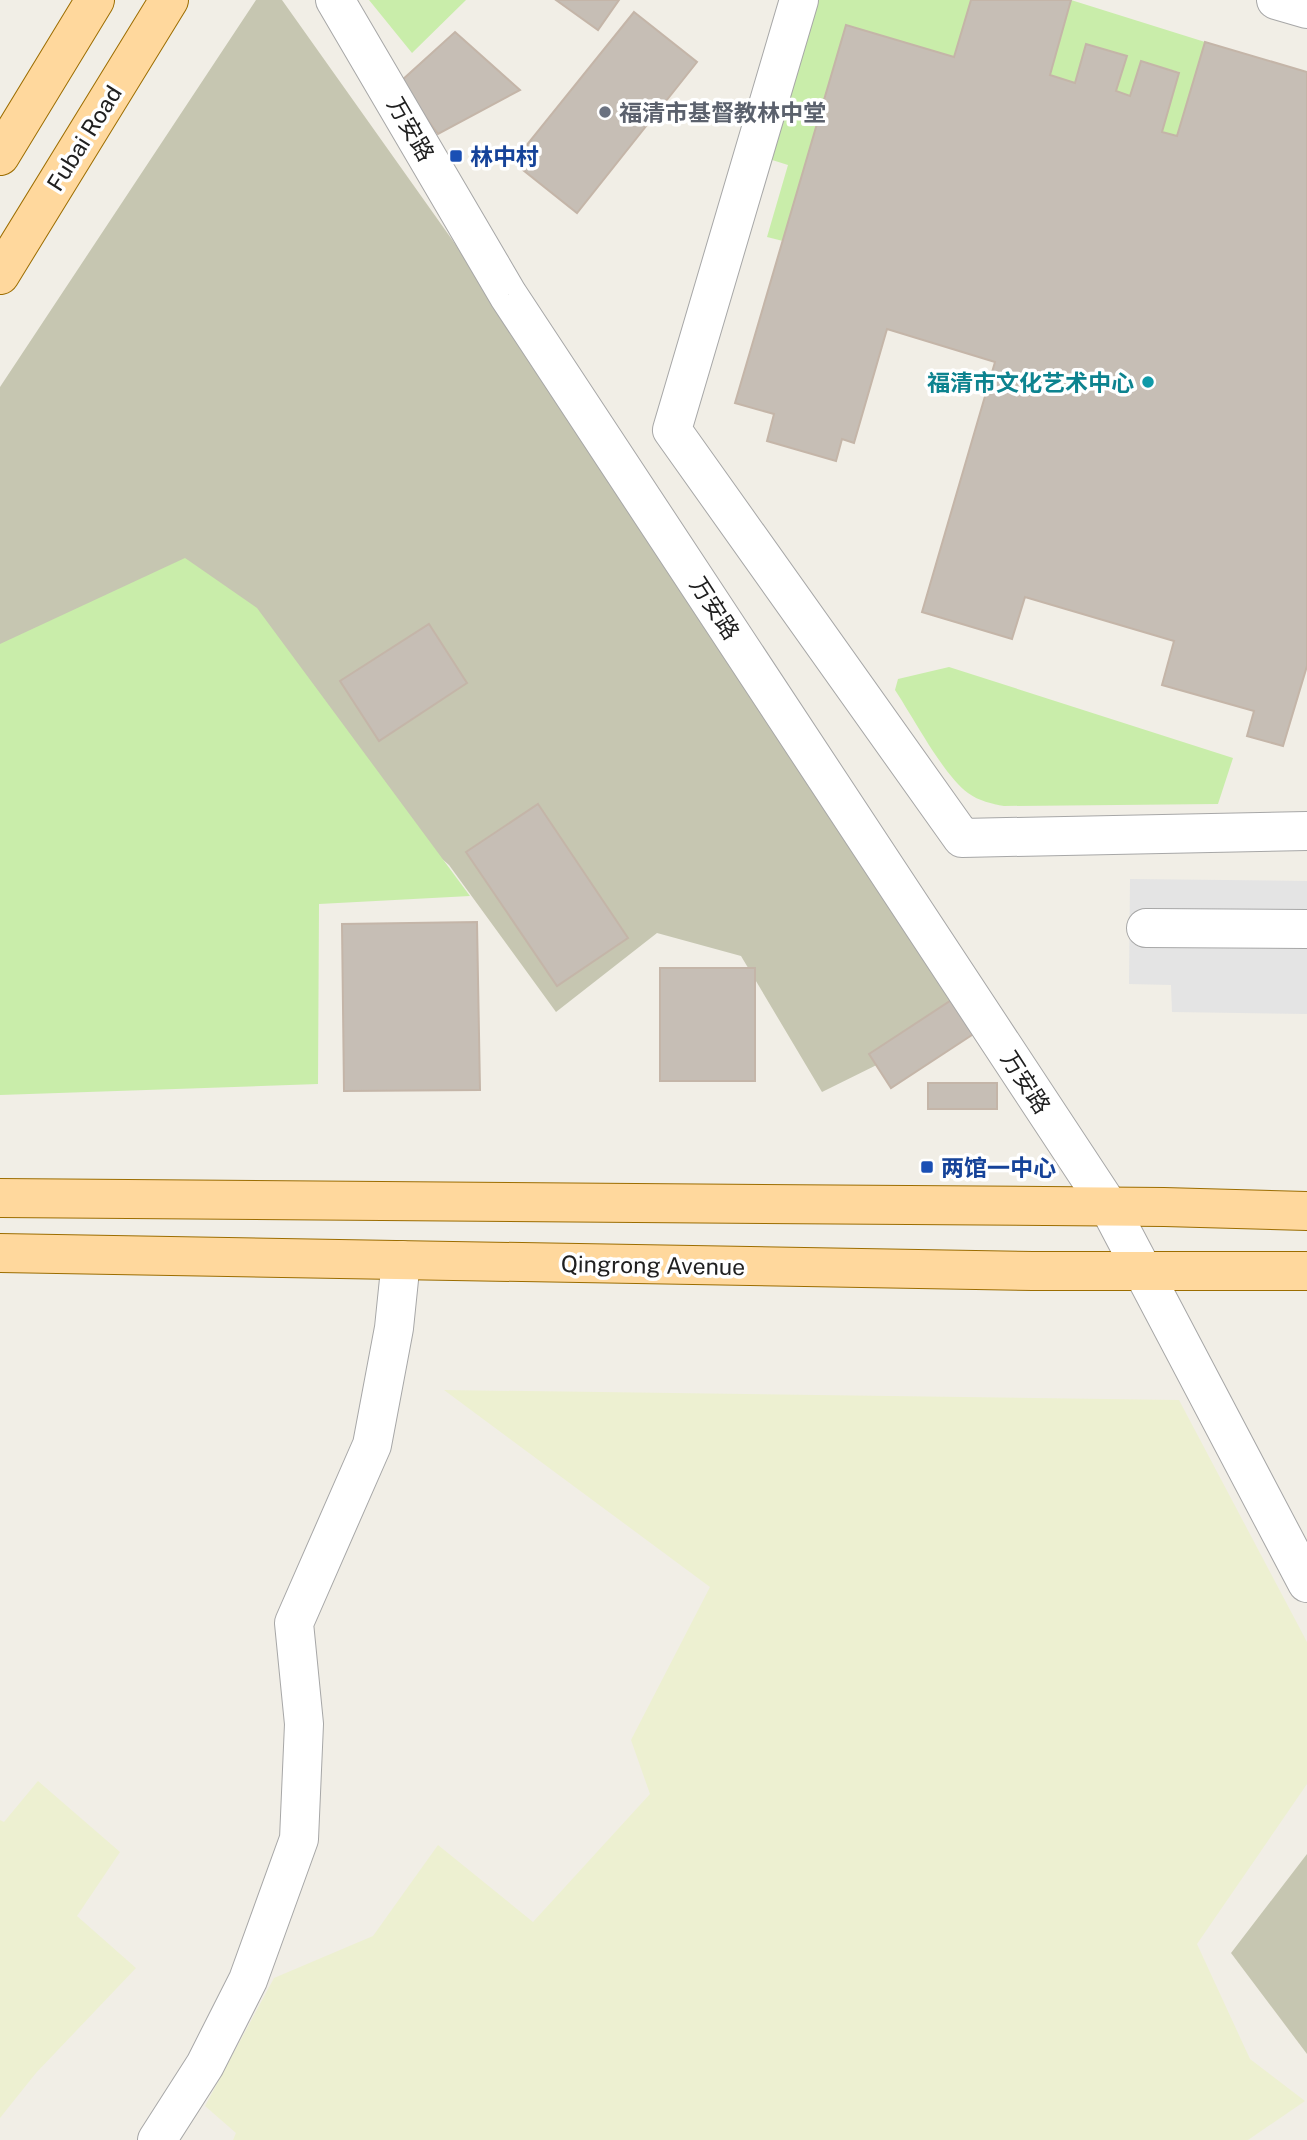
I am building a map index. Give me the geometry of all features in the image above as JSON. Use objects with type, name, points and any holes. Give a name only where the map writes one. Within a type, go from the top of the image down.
[{"type":"main road","points":[[0,156],[94,0]]},
{"type":"main road","name":"Fubai Road","points":[[0,275],[169,0]]},
{"type":"main road","points":[[0,1198],[1307,1211]]},
{"type":"main road","name":"Qingrong Avenue","points":[[0,1253],[1033,1271],[1307,1270]]},
{"type":"street","name":"万安路","points":[[335,0],[508,295],[1109,1207],[1307,1583]]},
{"type":"street","points":[[799,0],[672,430],[962,838],[1307,831]]},
{"type":"street","points":[[1276,0],[1307,9]]},
{"type":"street","points":[[1146,928],[1307,929]]},
{"type":"street","points":[[157,2140],[205,2066],[248,1980],[299,1839],[304,1724],[294,1623],[372,1445],[394,1328],[401,1260]]},
{"type":"shaded area","points":[[256,0],[282,0],[996,1006],[822,1092],[741,956],[657,933],[556,1012],[449,865],[384,808],[0,748],[0,387]]},
{"type":"shaded area","points":[[1130,879],[1307,881],[1307,1014],[1172,1012],[1171,985],[1129,984]]},
{"type":"shaded area","points":[[444,1390],[1179,1400],[1307,1642],[1307,1784],[1197,1944],[1250,2059],[1305,2101],[1248,2140],[233,2140],[236,2133],[205,2106],[274,1978],[373,1936],[438,1845],[533,1922],[650,1794],[631,1740],[710,1587]]},
{"type":"shaded area","points":[[38,1781],[120,1852],[77,1916],[136,1968],[36,2073],[0,2118],[0,1820],[4,1822]]},
{"type":"shaded area","points":[[1307,1854],[1307,2054],[1231,1953]]},
{"type":"green space","points":[[369,0],[466,0],[412,53]]},
{"type":"green space","points":[[815,0],[971,0],[954,57],[846,26],[783,241],[767,237],[788,165],[769,159]]},
{"type":"green space","points":[[1071,0],[1205,42],[1177,136],[1162,132],[1179,72],[1141,62],[1130,96],[1116,91],[1086,45],[1075,83],[1050,75]]},
{"type":"green space","points":[[185,558],[257,608],[470,896],[319,904],[318,1084],[0,1095],[0,644]]},
{"type":"green space","points":[[949,667],[1233,758],[1218,804],[1004,806],[977,798],[949,774],[895,690],[898,679]]},
{"type":"building","points":[[556,0],[619,0],[598,30]]},
{"type":"building","name":"福清市文化艺术中心","points":[[971,0],[1071,0],[1050,75],[1075,83],[1086,44],[1127,56],[1116,91],[1130,96],[1141,61],[1179,73],[1162,132],[1177,136],[1205,42],[1307,72],[1307,666],[1283,746],[1247,736],[1254,711],[1162,685],[1174,641],[1025,597],[1012,639],[922,612],[995,362],[887,329],[854,443],[842,439],[836,461],[767,441],[774,414],[735,403],[846,25],[954,57]]},
{"type":"building","name":"福清市基督教林中堂","points":[[634,12],[697,62],[577,213],[513,162]]},
{"type":"building","points":[[455,32],[520,90],[438,134],[400,82]]},
{"type":"building","points":[[429,624],[467,683],[379,741],[340,681]]},
{"type":"building","points":[[538,804],[628,938],[557,986],[466,852]]},
{"type":"building","points":[[477,922],[480,1090],[344,1091],[342,924]]},
{"type":"building","points":[[660,968],[755,968],[755,1081],[660,1081]]},
{"type":"building","points":[[953,999],[975,1033],[891,1088],[869,1054]]},
{"type":"building","points":[[928,1083],[997,1083],[997,1109],[928,1109]]},
{"type":"place","name":"福清市基督教林中堂","points":[[605,112]]},
{"type":"place","name":"林中村","points":[[456,156]]},
{"type":"place","name":"福清市文化艺术中心","points":[[1148,382]]},
{"type":"place","name":"两馆一中心","points":[[927,1167]]}]
